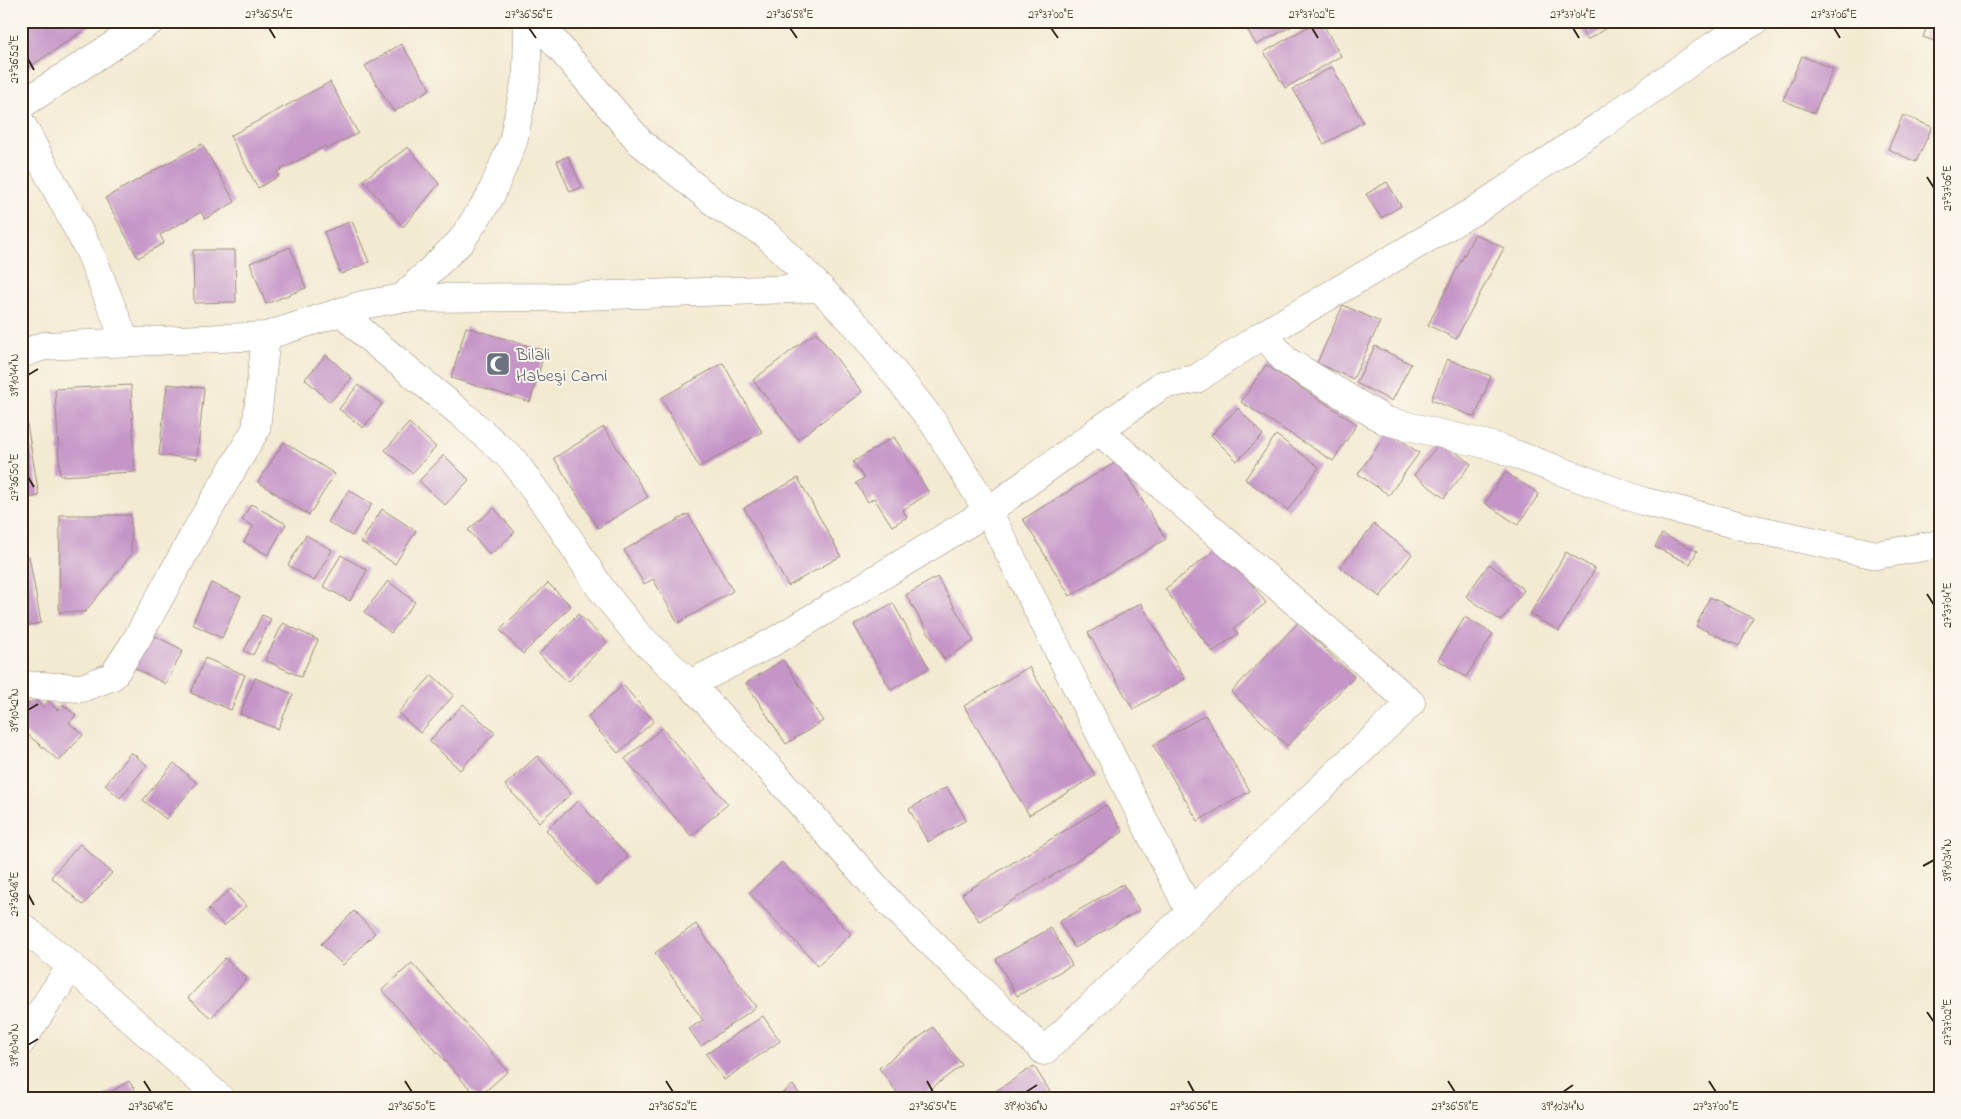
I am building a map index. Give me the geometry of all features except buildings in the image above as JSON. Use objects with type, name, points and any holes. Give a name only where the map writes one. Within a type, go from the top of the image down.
[{"type":"street","points":[[21,105],[151,21]]},
{"type":"street","points":[[402,298],[461,241],[490,197],[513,142],[527,73],[528,21]]},
{"type":"street","points":[[537,21],[640,142],[720,207],[768,236],[820,288],[858,327],[933,422],[988,511],[1190,912]]},
{"type":"street","points":[[690,684],[773,642],[988,511],[1162,385],[1196,379],[1264,334],[1474,211],[1600,126],[1713,46],[1755,21]]},
{"type":"street","points":[[21,123],[90,252],[126,343]]},
{"type":"street","points":[[21,354],[44,346],[266,336],[362,305],[402,298],[553,297],[820,288]]},
{"type":"street","points":[[342,312],[367,336],[465,417],[513,460],[562,528],[600,589],[638,635],[690,684],[769,768],[890,903],[1044,1051],[1411,703],[1098,430]]},
{"type":"street","points":[[1264,334],[1285,360],[1386,421],[1493,446],[1642,501],[1750,528],[1877,555],[1940,544]]},
{"type":"street","points":[[21,685],[82,688],[113,676],[135,642],[199,526],[256,429],[266,336]]},
{"type":"street","points":[[21,926],[71,966],[220,1098]]},
{"type":"street","points":[[21,1042],[71,966]]},
{"type":"place","name":"Bilali Habeşi Cami","points":[[498,364]]}]
